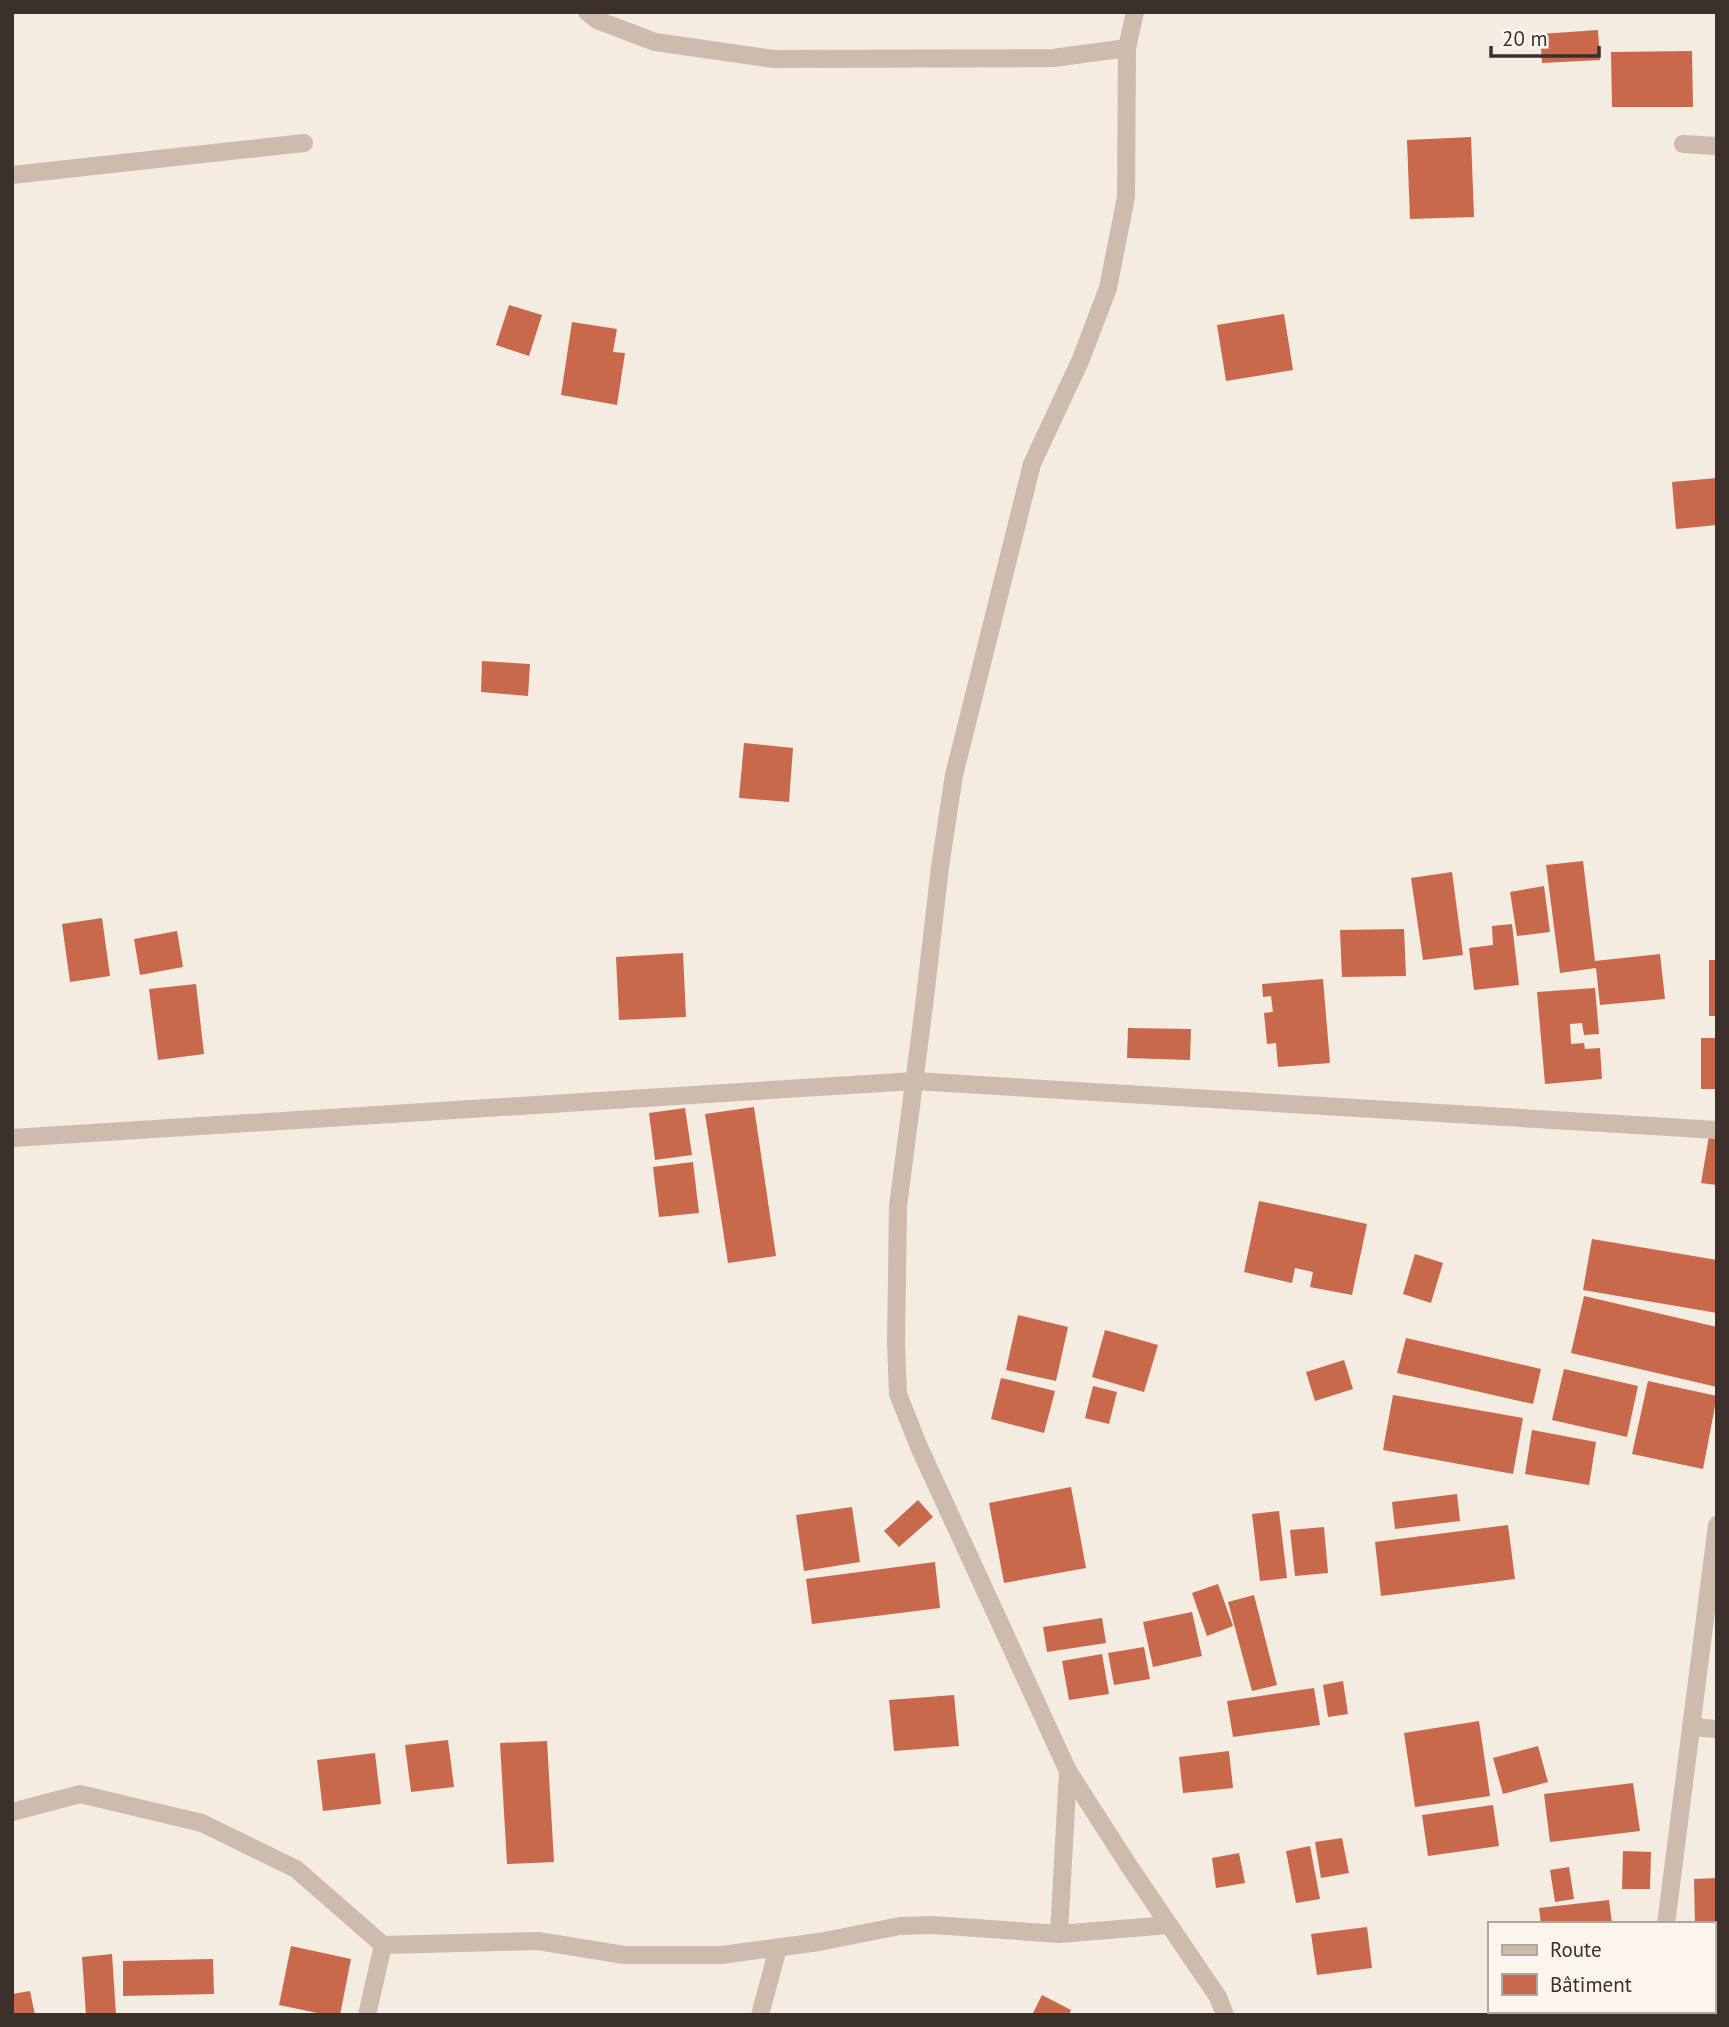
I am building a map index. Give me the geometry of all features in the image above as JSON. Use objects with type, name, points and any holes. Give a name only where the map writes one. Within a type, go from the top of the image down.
[{"type":"street","points":[[587,12],[597,20],[655,42],[774,60],[1053,58],[1127,48]]},
{"type":"street","points":[[1135,12],[1127,48],[1126,197],[1108,288],[1081,359],[1032,464],[954,775],[898,1206],[898,1394],[919,1447],[1068,1771],[1219,1997],[1225,2015]]},
{"type":"street","points":[[12,174],[28,175],[304,143]]},
{"type":"street","points":[[1683,144],[1717,146]]},
{"type":"street","points":[[12,1138],[914,1081],[1717,1129]]},
{"type":"street","points":[[1666,1922],[1717,1525]]},
{"type":"street","points":[[1691,1727],[1717,1729]]},
{"type":"street","points":[[1059,1934],[1068,1771]]},
{"type":"street","points":[[12,1812],[80,1794],[202,1823],[296,1868],[383,1945],[538,1941],[624,1955],[722,1955],[900,1926],[933,1925],[1059,1934],[1169,1925]]},
{"type":"street","points":[[367,2015],[383,1945]]},
{"type":"street","points":[[760,2015],[778,1948]]},
{"type":"building","points":[[1598,30],[1600,60],[1542,63],[1540,34]]},
{"type":"building","points":[[1692,51],[1693,107],[1612,107],[1611,52]]},
{"type":"building","points":[[1471,137],[1474,217],[1410,219],[1407,140]]},
{"type":"building","points":[[509,305],[542,315],[529,356],[496,345]]},
{"type":"building","points":[[1284,314],[1293,370],[1226,381],[1217,325]]},
{"type":"building","points":[[572,322],[617,329],[613,352],[625,353],[617,405],[561,395]]},
{"type":"building","points":[[1717,478],[1717,525],[1676,529],[1672,482]]},
{"type":"building","points":[[482,661],[530,664],[528,696],[481,692]]},
{"type":"building","points":[[744,743],[793,748],[789,802],[739,798]]},
{"type":"building","points":[[1583,861],[1595,961],[1660,954],[1665,999],[1600,1005],[1596,968],[1560,973],[1546,865]]},
{"type":"building","points":[[1452,872],[1463,955],[1423,960],[1411,878]]},
{"type":"building","points":[[1544,886],[1550,932],[1517,936],[1510,892]]},
{"type":"building","points":[[102,918],[110,976],[70,982],[62,924]]},
{"type":"building","points":[[1512,924],[1519,985],[1474,990],[1469,948],[1493,945],[1492,926]]},
{"type":"building","points":[[1404,929],[1406,976],[1342,977],[1340,930]]},
{"type":"building","points":[[177,931],[183,967],[140,975],[134,939]]},
{"type":"building","points":[[683,953],[686,1017],[619,1020],[616,957]]},
{"type":"building","points":[[1709,960],[1717,960],[1717,1016],[1709,1016]]},
{"type":"building","points":[[1323,979],[1330,1063],[1278,1067],[1276,1043],[1267,1044],[1264,1013],[1273,1012],[1271,996],[1263,997],[1262,984]]},
{"type":"building","points":[[196,984],[204,1054],[158,1060],[149,989]]},
{"type":"building","points":[[1595,988],[1599,1034],[1584,1035],[1582,1023],[1570,1024],[1571,1044],[1584,1043],[1585,1049],[1600,1048],[1602,1079],[1545,1084],[1537,992]]},
{"type":"building","points":[[1128,1028],[1191,1029],[1190,1060],[1127,1058]]},
{"type":"building","points":[[1701,1038],[1717,1038],[1717,1089],[1701,1089]]},
{"type":"building","points":[[754,1107],[776,1256],[728,1263],[705,1114]]},
{"type":"building","points":[[685,1108],[692,1155],[655,1160],[649,1113]]},
{"type":"building","points":[[1709,1136],[1717,1137],[1717,1185],[1701,1183]]},
{"type":"building","points":[[693,1162],[699,1213],[659,1217],[653,1167]]},
{"type":"building","points":[[1259,1201],[1367,1224],[1352,1295],[1310,1287],[1313,1272],[1295,1268],[1292,1283],[1244,1272]]},
{"type":"building","points":[[1592,1239],[1717,1260],[1717,1313],[1583,1290]]},
{"type":"building","points":[[1415,1254],[1443,1263],[1431,1303],[1403,1294]]},
{"type":"building","points":[[1584,1296],[1717,1327],[1717,1387],[1571,1353]]},
{"type":"building","points":[[1018,1315],[1068,1327],[1056,1381],[1006,1370]]},
{"type":"building","points":[[1105,1330],[1158,1345],[1144,1392],[1092,1377]]},
{"type":"building","points":[[1406,1338],[1541,1369],[1533,1404],[1397,1373]]},
{"type":"building","points":[[1344,1360],[1353,1389],[1315,1401],[1306,1372]]},
{"type":"building","points":[[1564,1369],[1638,1386],[1627,1437],[1552,1420]]},
{"type":"building","points":[[1001,1378],[1055,1391],[1044,1433],[991,1419]]},
{"type":"building","points":[[1648,1381],[1717,1396],[1703,1469],[1632,1454]]},
{"type":"building","points":[[1093,1386],[1117,1392],[1109,1424],[1085,1418]]},
{"type":"building","points":[[1393,1395],[1523,1418],[1513,1474],[1383,1450]]},
{"type":"building","points":[[1532,1430],[1596,1442],[1589,1485],[1525,1474]]},
{"type":"building","points":[[1071,1487],[1086,1568],[1004,1583],[989,1503]]},
{"type":"building","points":[[1457,1494],[1460,1521],[1395,1529],[1392,1502]]},
{"type":"building","points":[[918,1500],[933,1517],[899,1547],[884,1531]]},
{"type":"building","points":[[852,1507],[860,1562],[804,1571],[796,1515]]},
{"type":"building","points":[[1279,1511],[1287,1578],[1260,1581],[1252,1514]]},
{"type":"building","points":[[1508,1525],[1515,1579],[1381,1596],[1375,1542]]},
{"type":"building","points":[[1324,1527],[1328,1573],[1295,1576],[1290,1530]]},
{"type":"building","points":[[935,1562],[940,1608],[812,1624],[806,1579]]},
{"type":"building","points":[[1218,1584],[1233,1626],[1207,1636],[1192,1593]]},
{"type":"building","points":[[1254,1595],[1277,1685],[1252,1691],[1228,1602]]},
{"type":"building","points":[[1192,1612],[1202,1656],[1153,1667],[1143,1622]]},
{"type":"building","points":[[1102,1618],[1106,1643],[1047,1652],[1043,1627]]},
{"type":"building","points":[[1144,1647],[1150,1679],[1114,1685],[1108,1653]]},
{"type":"building","points":[[1102,1654],[1109,1694],[1069,1700],[1062,1661]]},
{"type":"building","points":[[1343,1681],[1348,1714],[1328,1717],[1323,1685]]},
{"type":"building","points":[[1314,1688],[1320,1725],[1233,1737],[1227,1701]]},
{"type":"building","points":[[954,1695],[959,1746],[894,1751],[889,1700]]},
{"type":"building","points":[[1479,1721],[1490,1796],[1415,1807],[1404,1733]]},
{"type":"building","points":[[448,1740],[454,1787],[411,1792],[405,1745]]},
{"type":"building","points":[[547,1741],[554,1862],[507,1864],[500,1743]]},
{"type":"building","points":[[1538,1746],[1548,1782],[1503,1794],[1493,1758]]},
{"type":"building","points":[[1229,1751],[1233,1788],[1183,1793],[1179,1757]]},
{"type":"building","points":[[375,1753],[381,1804],[323,1811],[317,1760]]},
{"type":"building","points":[[1633,1783],[1640,1831],[1550,1842],[1544,1794]]},
{"type":"building","points":[[1493,1805],[1499,1846],[1428,1856],[1422,1815]]},
{"type":"building","points":[[1342,1838],[1349,1873],[1321,1878],[1315,1842]]},
{"type":"building","points":[[1310,1846],[1320,1899],[1296,1903],[1286,1851]]},
{"type":"building","points":[[1623,1851],[1651,1852],[1650,1889],[1622,1889]]},
{"type":"building","points":[[1239,1853],[1245,1883],[1216,1888],[1212,1858]]},
{"type":"building","points":[[1569,1867],[1574,1899],[1555,1902],[1550,1870]]},
{"type":"building","points":[[1717,1878],[1717,1939],[1715,1922],[1695,1922],[1694,1879]]},
{"type":"building","points":[[1609,1900],[1612,1922],[1541,1922],[1539,1908]]},
{"type":"building","points":[[1367,1927],[1372,1968],[1317,1975],[1311,1934]]},
{"type":"building","points":[[291,1946],[351,1959],[340,2015],[327,2015],[279,2005]]},
{"type":"building","points":[[112,1954],[116,2015],[86,2015],[82,1957]]},
{"type":"building","points":[[213,1959],[214,1994],[123,1996],[123,1961]]},
{"type":"building","points":[[30,1991],[35,2015],[12,2015],[12,1994]]},
{"type":"building","points":[[1042,1995],[1071,2010],[1069,2015],[1032,2015]]}]
